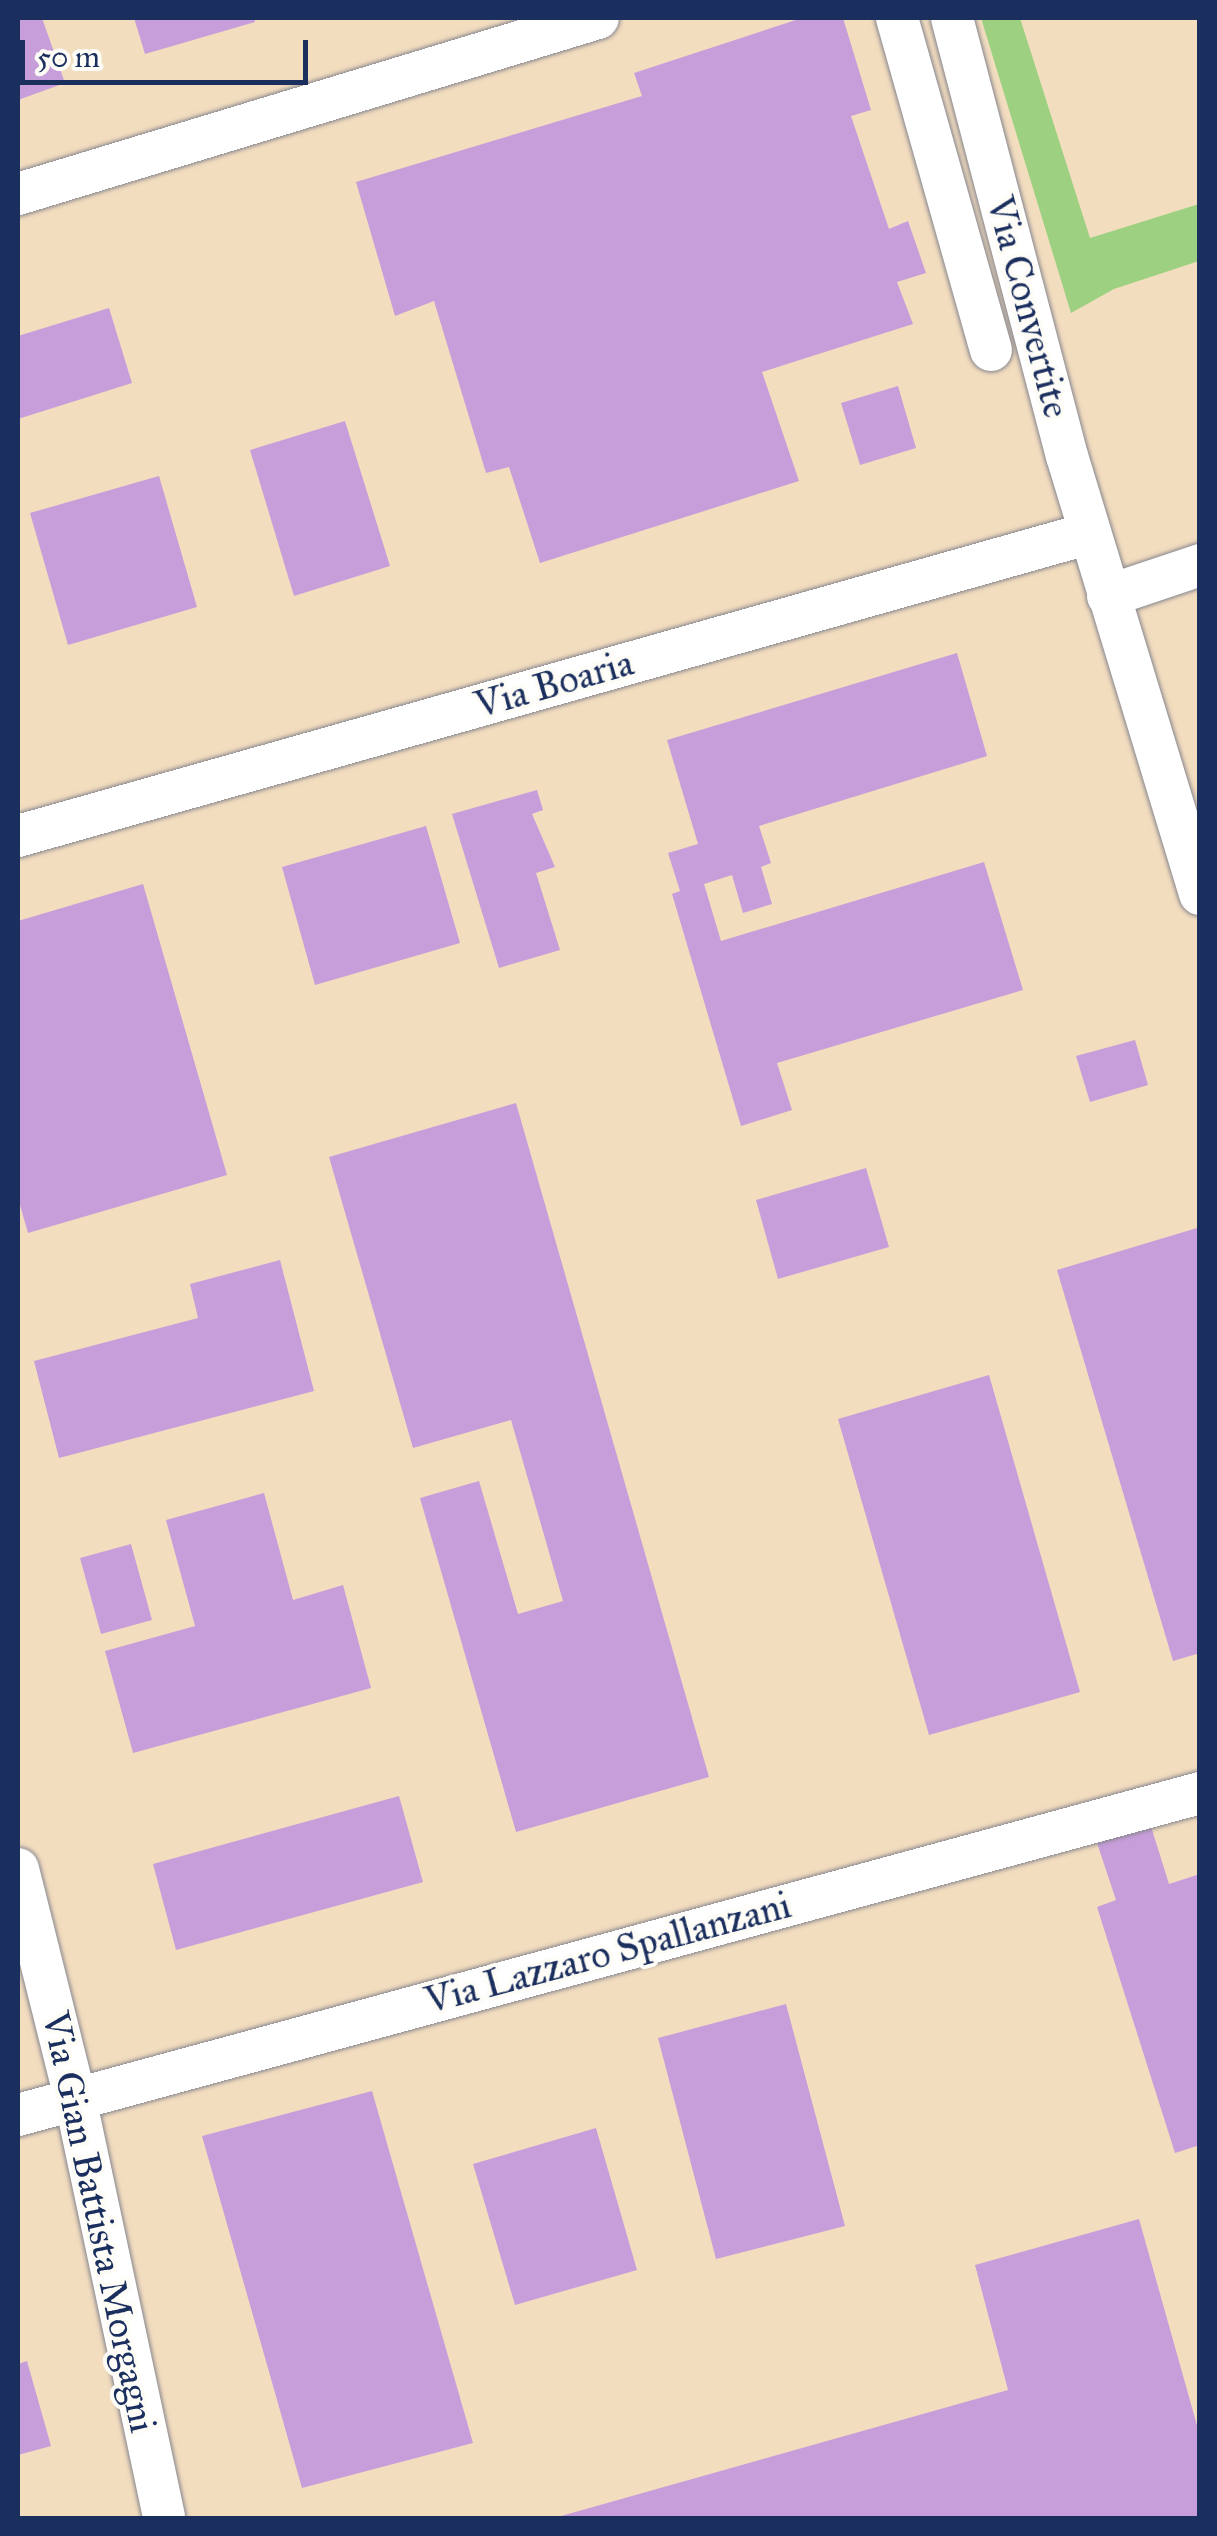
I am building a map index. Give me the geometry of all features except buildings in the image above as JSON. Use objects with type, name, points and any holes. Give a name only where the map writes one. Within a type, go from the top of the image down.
[{"type":"street","points":[[18,194],[598,18]]},
{"type":"street","points":[[896,18],[991,350]]},
{"type":"street","name":"Via Convertite","points":[[952,18],[1090,533],[1200,894]]},
{"type":"street","name":"Via Boaria","points":[[18,836],[1090,533]]},
{"type":"street","points":[[1108,596],[1200,565]]},
{"type":"street","name":"Via Lazzaro Spallanzani","points":[[18,2115],[1200,1793]]},
{"type":"street","name":"Via Gian Battista Morgagni","points":[[18,1868],[75,2098],[164,2518]]},
{"type":"green space","points":[[981,18],[1020,18],[1090,238],[1199,204],[1199,261],[1114,289],[1071,313]]}]
